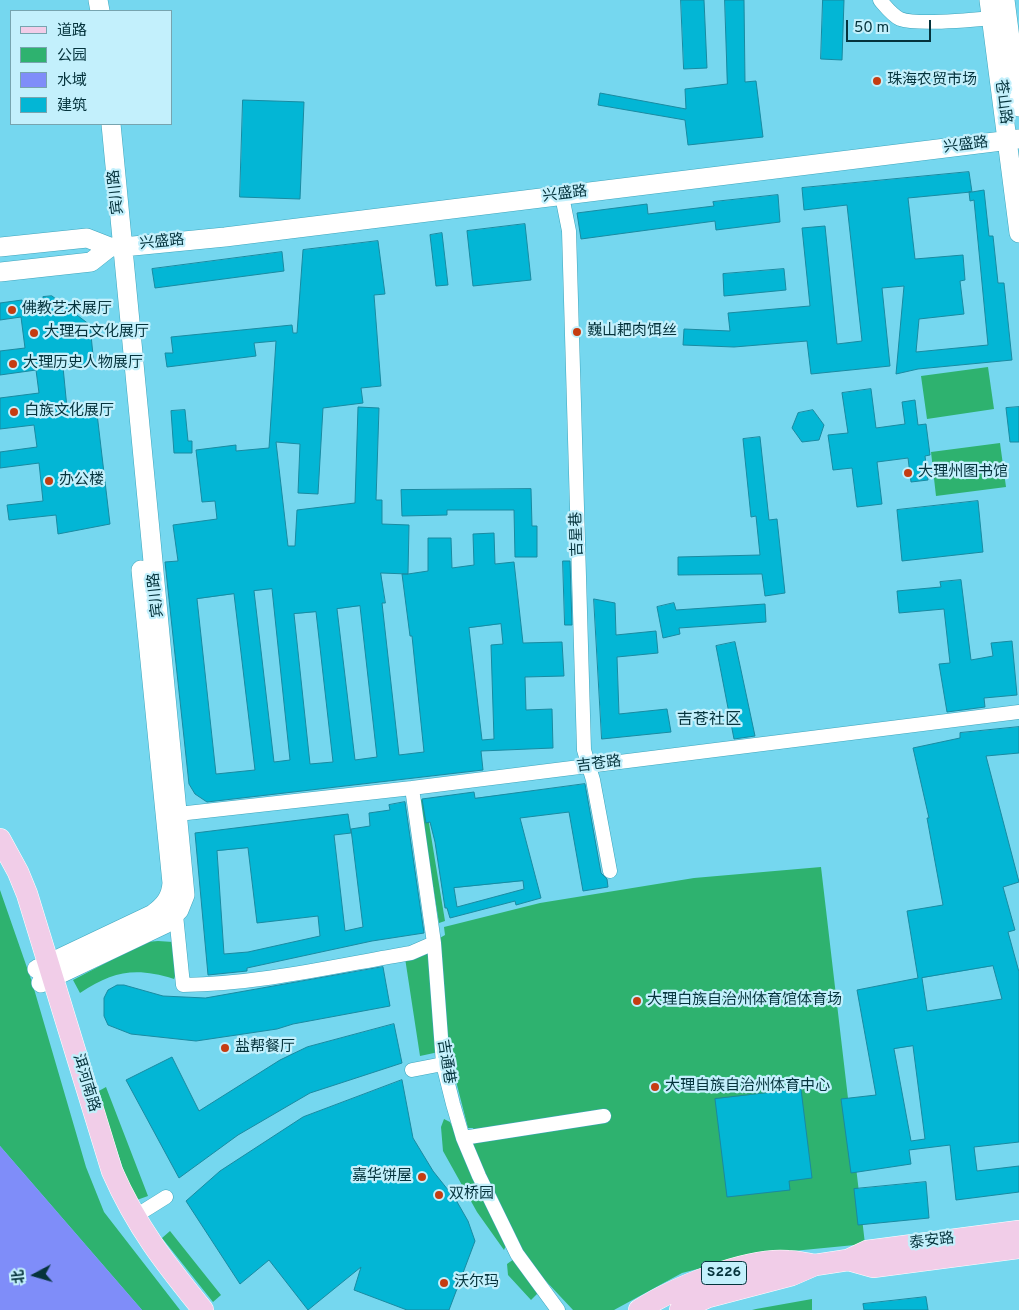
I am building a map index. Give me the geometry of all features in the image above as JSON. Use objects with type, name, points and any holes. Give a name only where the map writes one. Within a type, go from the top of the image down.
[{"type":"main road","name":"苍山路","points":[[1005,0],[1019,107]]},
{"type":"main road","name":"苍山路","points":[[990,9],[1013,140],[1019,233]]},
{"type":"main road","name":"宾川路","points":[[98,125],[116,247],[179,819],[185,891],[182,904],[176,915]]},
{"type":"main road","name":"宾川路","points":[[45,973],[153,914],[166,902],[171,887],[116,247],[110,125]]},
{"type":"main road","name":"兴盛路","points":[[0,247],[87,238],[116,247],[308,228],[1013,140]]},
{"type":"main road","points":[[0,272],[91,262],[116,247]]},
{"type":"main road","name":"洱河南路","points":[[0,839],[23,885],[97,1164],[112,1200],[144,1255],[188,1310]]},
{"type":"main road","name":"洱河南路","points":[[0,864],[45,973],[108,1160],[134,1217],[157,1253],[204,1310]]},
{"type":"main road","points":[[45,973],[150,932],[176,915]]},
{"type":"main road","name":"泰安路","points":[[680,1310],[708,1297],[792,1275],[815,1265],[848,1260],[867,1250],[1019,1231]]},
{"type":"main road","name":"泰安路","points":[[848,1260],[873,1267],[1019,1248]]},
{"type":"main road","name":"泰安路","points":[[639,1310],[695,1281],[732,1270],[787,1260],[815,1265]]},
{"type":"street","points":[[880,0],[889,11],[901,19],[917,21],[990,9]]},
{"type":"street","name":"吉星巷","points":[[562,196],[569,231],[584,750],[590,770],[610,871]]},
{"type":"street","name":"吉苍路","points":[[590,770],[1019,712]]},
{"type":"street","name":"吉苍路","points":[[179,819],[1019,721]]},
{"type":"street","name":"吉通巷","points":[[413,792],[434,943],[443,1064],[463,1138],[517,1254],[558,1310]]},
{"type":"street","points":[[176,915],[183,986],[222,985],[256,980],[411,953],[434,943]]},
{"type":"street","points":[[412,1070],[443,1064]]},
{"type":"street","points":[[463,1138],[604,1116]]},
{"type":"street","points":[[134,1217],[166,1197]]},
{"type":"green space","points":[[988,367],[994,409],[927,419],[921,376]]},
{"type":"green space","points":[[1000,443],[1006,487],[936,496],[931,452]]},
{"type":"green space","points":[[425,799],[445,921],[439,923],[419,800]]},
{"type":"green space","name":"大理自族自治州体育中心","points":[[821,867],[865,1244],[752,1255],[682,1273],[614,1310],[573,1310],[529,1263],[471,1144],[478,1142],[473,1128],[468,1128],[448,1050],[420,1056],[405,958],[445,935],[444,927],[540,903],[694,878]]},
{"type":"green space","points":[[0,890],[32,982],[86,1167],[104,1212],[180,1310],[142,1310],[0,1146]]},
{"type":"green space","points":[[146,942],[173,942],[177,971],[174,979],[148,973],[125,973],[104,980],[80,993],[73,980]]},
{"type":"green space","points":[[106,1087],[148,1196],[134,1201],[97,1092]]},
{"type":"green space","points":[[444,1119],[450,1122],[508,1241],[504,1250],[477,1212],[443,1151],[441,1127]]},
{"type":"green space","points":[[170,1231],[221,1295],[213,1302],[162,1238]]},
{"type":"green space","points":[[514,1259],[539,1292],[531,1300],[508,1275],[507,1264]]},
{"type":"green space","points":[[812,1299],[812,1310],[752,1310],[756,1309]]},
{"type":"water","points":[[0,1146],[142,1310],[0,1310]]},
{"type":"building","points":[[681,0],[704,0],[707,68],[684,69]]},
{"type":"building","points":[[725,0],[744,0],[745,82],[756,81],[763,137],[688,145],[685,120],[598,105],[600,93],[686,109],[685,89],[727,84]]},
{"type":"building","points":[[823,0],[844,0],[842,60],[821,59]]},
{"type":"building","points":[[243,100],[304,102],[300,199],[240,197]]},
{"type":"building","points":[[969,172],[972,192],[984,190],[989,236],[993,236],[998,283],[1004,283],[1012,360],[918,369],[896,374],[904,286],[882,288],[890,366],[811,374],[807,341],[734,347],[683,345],[684,329],[730,331],[728,313],[810,306],[802,228],[825,226],[837,344],[862,341],[847,205],[804,210],[802,188]],"holes":[[[969,192],[970,201],[974,200],[988,345],[916,352],[919,319],[964,314],[960,281],[965,280],[963,255],[915,259],[908,198]]]},
{"type":"building","points":[[778,195],[780,222],[716,230],[715,221],[581,239],[577,213],[647,204],[648,214],[714,206],[713,202]]},
{"type":"building","points":[[525,224],[531,280],[473,286],[467,231]]},
{"type":"building","points":[[442,233],[448,285],[436,286],[430,235]]},
{"type":"building","points":[[378,241],[385,294],[374,295],[381,386],[361,388],[363,403],[323,408],[318,494],[298,493],[300,444],[276,442],[288,546],[295,546],[297,510],[355,503],[358,407],[379,408],[376,500],[382,500],[382,524],[409,525],[408,574],[428,571],[428,538],[451,538],[452,568],[474,565],[473,534],[494,533],[495,564],[514,562],[523,643],[562,642],[564,676],[525,677],[526,710],[552,709],[553,748],[481,751],[483,770],[207,802],[195,794],[189,784],[165,562],[178,561],[173,525],[217,519],[215,501],[202,502],[196,450],[236,445],[236,451],[269,448],[276,341],[254,343],[256,356],[167,367],[165,353],[173,353],[171,337],[292,325],[293,333],[297,333],[303,250]],"holes":[[[381,573],[408,574],[402,574],[410,636],[412,636],[424,752],[399,755],[382,603],[385,603]],[[272,589],[290,760],[274,762],[254,591]],[[234,594],[255,770],[216,774],[197,599]],[[360,606],[377,757],[355,760],[337,609]],[[316,612],[333,762],[310,764],[294,614]],[[501,624],[503,644],[491,645],[494,739],[482,740],[469,628]]]},
{"type":"building","points":[[282,252],[284,271],[155,288],[152,269]]},
{"type":"building","points":[[784,269],[786,290],[724,296],[723,274]]},
{"type":"building","points":[[52,296],[90,325],[94,365],[63,367],[67,408],[96,405],[110,524],[58,534],[56,515],[9,520],[7,505],[43,501],[39,463],[0,468],[0,452],[37,447],[34,425],[0,429],[0,398],[39,393],[36,370],[0,375],[0,351],[25,348],[21,317],[0,320],[0,303],[22,300],[22,305],[44,303],[43,297]]},
{"type":"building","points":[[871,389],[876,428],[905,424],[902,402],[915,400],[918,425],[926,424],[930,455],[925,456],[928,480],[911,482],[908,458],[877,462],[882,504],[857,507],[852,468],[833,470],[828,435],[848,433],[842,393]]},
{"type":"building","points":[[1019,407],[1019,442],[1010,442],[1006,408]]},
{"type":"building","points":[[185,410],[188,441],[192,441],[192,453],[174,453],[171,411]]},
{"type":"building","points":[[813,410],[824,425],[819,440],[802,442],[792,428],[798,413]]},
{"type":"building","points":[[760,437],[769,520],[777,519],[785,593],[765,596],[762,574],[678,575],[678,557],[760,555],[756,516],[751,517],[743,439]]},
{"type":"building","points":[[531,489],[532,526],[537,526],[537,557],[515,557],[514,510],[447,510],[447,515],[402,516],[401,490]]},
{"type":"building","points":[[978,501],[983,552],[902,561],[897,510]]},
{"type":"building","points":[[563,561],[570,561],[572,625],[565,625]]},
{"type":"building","points":[[961,580],[971,660],[993,656],[991,643],[1012,641],[1017,695],[984,698],[985,707],[947,712],[939,664],[950,663],[944,609],[899,613],[897,591],[941,587],[940,582]]},
{"type":"building","points":[[594,599],[615,603],[616,635],[656,631],[658,653],[617,657],[619,714],[667,709],[671,732],[602,739]]},
{"type":"building","points":[[674,603],[676,610],[765,604],[766,622],[679,628],[680,634],[663,638],[657,607]]},
{"type":"building","points":[[735,642],[755,736],[734,739],[716,646]]},
{"type":"building","points":[[1019,727],[1019,753],[986,756],[1019,882],[1003,887],[1015,930],[1008,932],[1019,972],[1019,1142],[974,1147],[977,1171],[1019,1166],[1019,1192],[956,1200],[950,1145],[909,1150],[911,1164],[851,1173],[841,1099],[876,1095],[857,990],[918,978],[907,911],[943,905],[927,818],[929,818],[913,748],[960,738],[960,733]],"holes":[[[993,966],[1002,999],[927,1011],[922,978]],[[913,1046],[925,1139],[911,1141],[894,1049]]]},
{"type":"building","points":[[585,784],[601,873],[607,879],[608,887],[583,891],[569,812],[520,818],[541,898],[516,905],[515,901],[450,918],[447,908],[445,908],[435,842],[430,822],[426,823],[422,799],[474,792],[475,798]],"holes":[[[523,881],[524,889],[457,907],[454,888]]]},
{"type":"building","points":[[405,802],[424,933],[372,941],[247,968],[247,971],[208,975],[195,833],[348,814],[351,833],[334,835],[345,931],[363,927],[351,829],[370,826],[369,813],[390,810],[389,805]],"holes":[[[248,848],[257,923],[318,916],[320,936],[248,952],[224,954],[217,851]]]},
{"type":"building","points":[[383,967],[390,1006],[293,1024],[277,1029],[196,1041],[131,1034],[108,1025],[104,1016],[104,998],[108,990],[117,985],[124,985],[163,996],[205,998]]},
{"type":"building","points":[[394,1024],[402,1063],[310,1093],[238,1135],[179,1178],[126,1080],[172,1057],[199,1111],[280,1060],[307,1047]]},
{"type":"building","points":[[402,1080],[413,1138],[433,1171],[456,1200],[468,1221],[475,1241],[449,1310],[407,1310],[354,1290],[361,1267],[308,1310],[269,1260],[240,1284],[186,1201],[220,1171],[303,1117]]},
{"type":"building","points":[[801,1089],[812,1178],[789,1181],[790,1190],[727,1197],[715,1099]]},
{"type":"building","points":[[926,1182],[929,1218],[858,1225],[854,1189]]},
{"type":"building","points":[[926,1297],[928,1310],[864,1310],[863,1304]]},
{"type":"place","name":"珠海农贸市场","points":[[877,81]]},
{"type":"place","name":"佛教艺术展厅","points":[[12,310]]},
{"type":"place","name":"巍山耙肉饵丝","points":[[577,332]]},
{"type":"place","name":"大理石文化展厅","points":[[34,333]]},
{"type":"place","name":"大理历史人物展厅","points":[[13,364]]},
{"type":"place","name":"白族文化展厅","points":[[14,412]]},
{"type":"place","name":"大理州图书馆","points":[[908,473]]},
{"type":"place","name":"办公楼","points":[[49,481]]},
{"type":"place","name":"大理白族自治州体育馆体育场","points":[[637,1001]]},
{"type":"place","name":"盐帮餐厅","points":[[225,1048]]},
{"type":"place","name":"大理自族自治州体育中心","points":[[655,1087]]},
{"type":"place","name":"嘉华饼屋","points":[[422,1177]]},
{"type":"place","name":"双桥园","points":[[439,1195]]},
{"type":"place","name":"沃尔玛","points":[[444,1283]]},
{"type":"district","name":"吉苍社区","points":[[709,721]]}]
